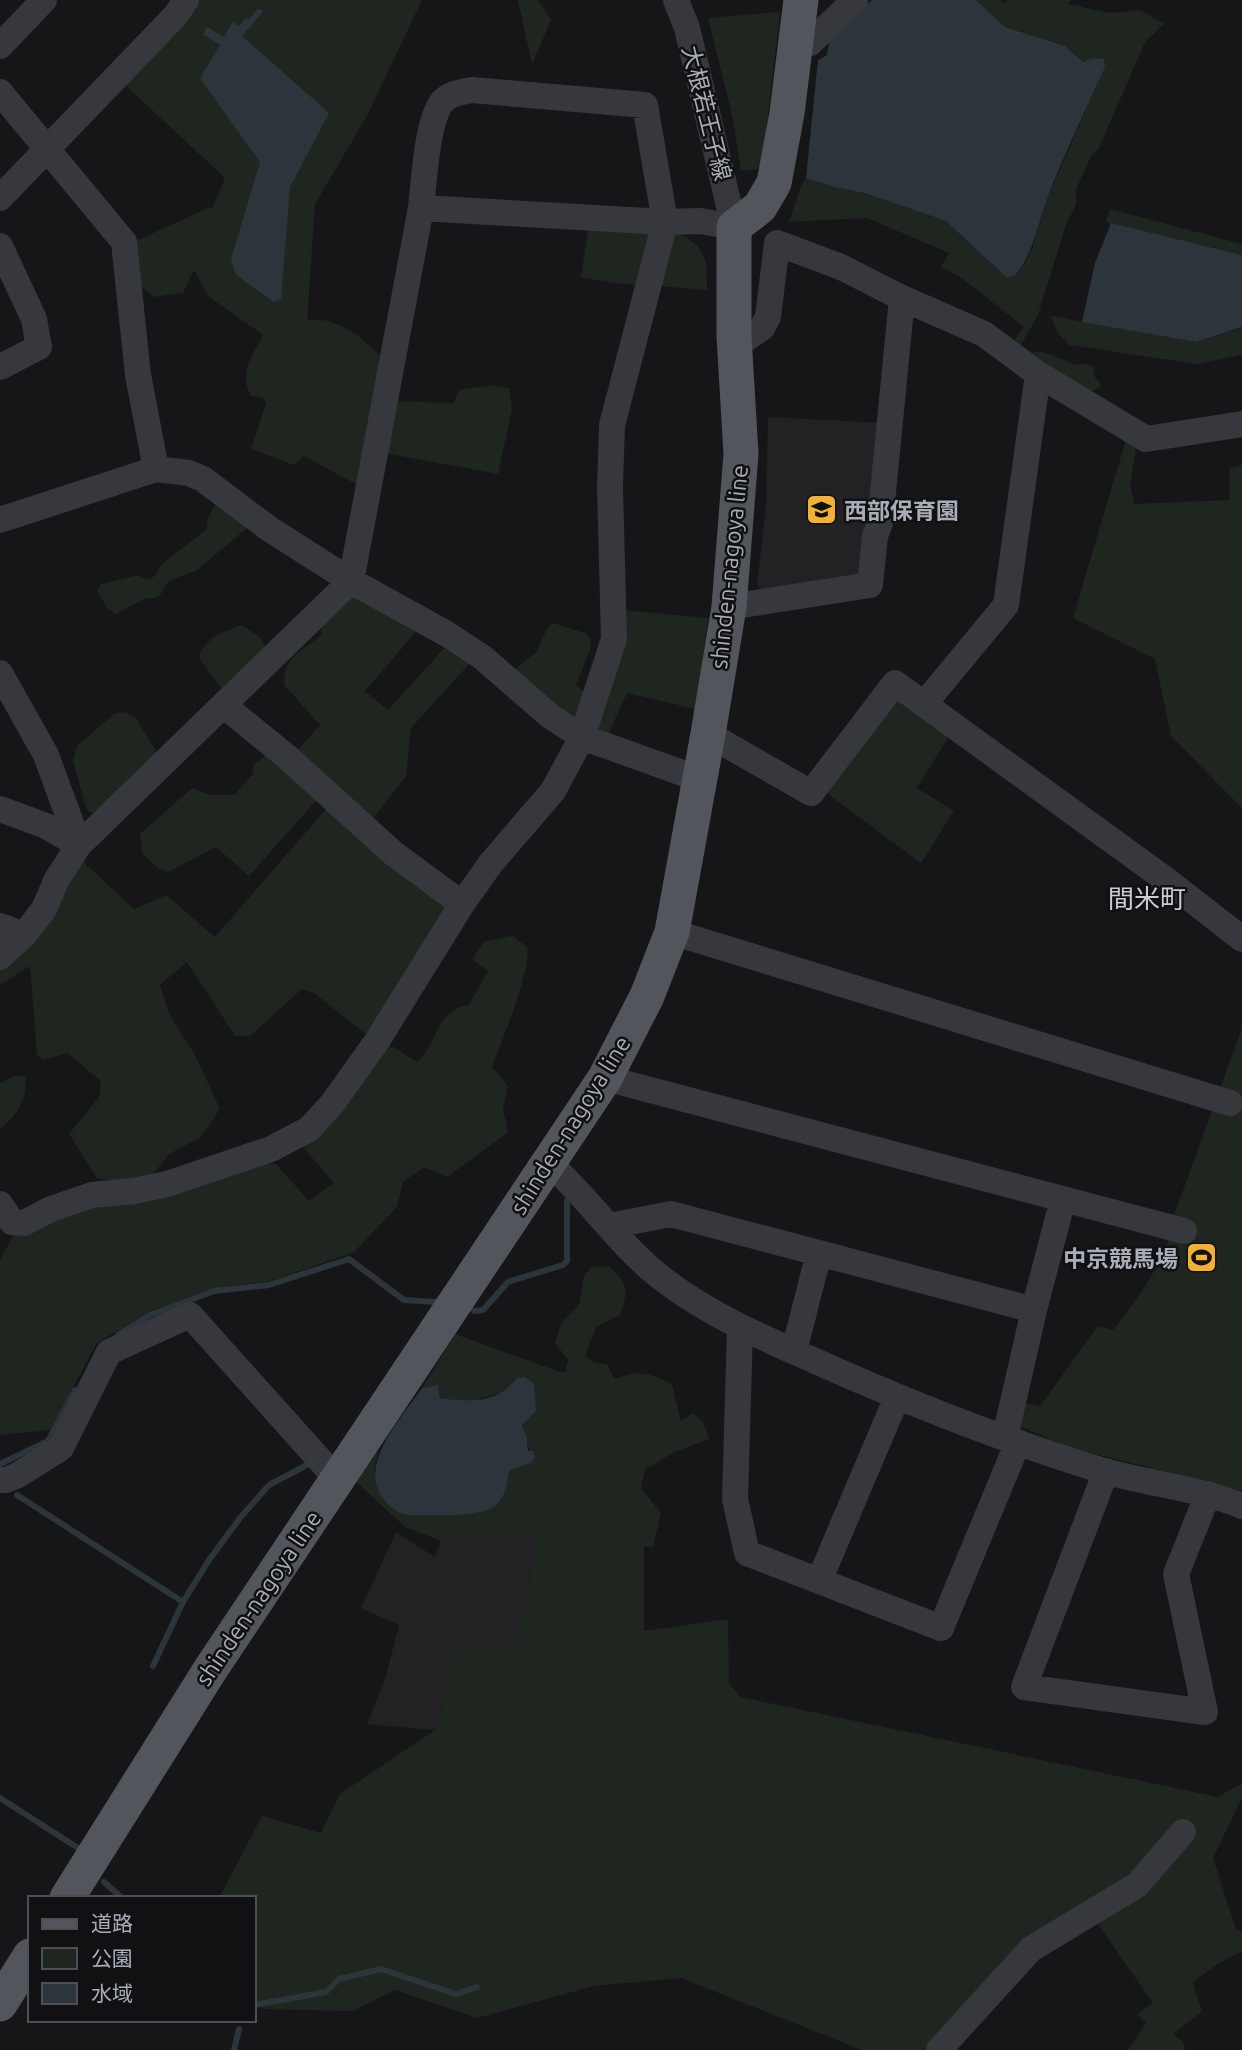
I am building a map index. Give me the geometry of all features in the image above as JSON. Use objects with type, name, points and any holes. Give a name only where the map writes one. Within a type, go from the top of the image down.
[{"type":"main road","points":[[734,227],[760,207],[774,183],[787,113],[801,0]]},
{"type":"main road","name":"shinden-nagoya line","points":[[67,1896],[210,1670],[605,1078],[647,996],[672,932],[729,607],[741,454],[735,346],[734,227]]},
{"type":"main road","points":[[0,2004],[28,1959]]},
{"type":"street","points":[[0,46],[44,0]]},
{"type":"street","points":[[0,198],[181,10],[186,0]]},
{"type":"street","name":"大根若王子線","points":[[676,0],[687,28],[734,227]]},
{"type":"street","points":[[796,42],[810,43],[855,0]]},
{"type":"street","points":[[0,957],[24,935],[44,909],[57,879],[79,845],[351,581],[421,208],[433,118],[443,101],[454,93],[472,90],[645,105],[665,222],[611,425],[614,639],[582,737],[553,791],[491,863],[462,904],[377,1041],[332,1104],[309,1129],[271,1149],[167,1184],[134,1191],[92,1195],[51,1209],[24,1223],[12,1222],[0,1204]]},
{"type":"street","points":[[0,92],[124,242],[138,375],[156,469]]},
{"type":"street","points":[[421,208],[665,222],[700,221],[734,227]]},
{"type":"street","points":[[735,346],[762,328],[768,317],[777,243],[841,267],[902,298],[984,334],[1038,374],[1146,439],[1242,424]]},
{"type":"street","points":[[0,246],[34,320],[39,347],[0,368]]},
{"type":"street","points":[[729,607],[870,585],[875,536],[880,523],[902,298]]},
{"type":"street","points":[[926,703],[1006,605],[1038,374]]},
{"type":"street","points":[[0,520],[156,469],[189,473],[203,479],[268,528],[351,581],[447,634],[482,657],[550,716],[582,737],[699,779]]},
{"type":"street","points":[[0,673],[8,695],[46,755],[79,845]]},
{"type":"street","points":[[708,734],[811,793],[895,683],[1169,882],[1242,939]]},
{"type":"street","points":[[223,705],[286,757],[393,853],[462,904]]},
{"type":"street","points":[[0,809],[46,826],[79,845]]},
{"type":"street","points":[[0,926],[24,935]]},
{"type":"street","points":[[672,932],[1230,1103]]},
{"type":"street","points":[[605,1078],[1184,1231]]},
{"type":"street","points":[[549,1163],[666,1282],[740,1328],[897,1397],[1011,1439],[1106,1471],[1208,1494],[1242,1506]]},
{"type":"street","points":[[740,1328],[735,1499],[747,1553],[941,1628],[1011,1439],[1034,1310],[1063,1199]]},
{"type":"street","points":[[608,1226],[671,1214],[1034,1310]]},
{"type":"street","points":[[794,1351],[818,1253]]},
{"type":"street","points":[[0,1502],[9,1477],[61,1448],[109,1352],[190,1315],[337,1479]]},
{"type":"street","points":[[819,1581],[897,1397]]},
{"type":"street","points":[[1106,1471],[1024,1687],[1205,1712],[1176,1574],[1208,1494]]},
{"type":"street","points":[[939,2050],[1031,1949],[1137,1885],[1183,1832]]},
{"type":"shaded area","name":"西部保育園","points":[[768,417],[885,423],[865,574],[768,596],[757,586],[766,505]]},
{"type":"shaded area","points":[[539,1530],[517,1645],[457,1653],[435,1730],[367,1724],[384,1683],[399,1625],[361,1608],[396,1532],[435,1557],[441,1541]]},
{"type":"green space","points":[[199,0],[422,0],[367,116],[315,204],[307,321],[329,321],[349,330],[385,360],[363,488],[304,456],[294,465],[251,449],[266,403],[262,397],[251,396],[246,372],[263,335],[208,296],[194,270],[183,293],[154,297],[135,282],[134,242],[210,207],[212,209],[225,178],[124,84],[188,16]]},
{"type":"green space","points":[[518,0],[538,0],[551,20],[532,64]]},
{"type":"green space","points":[[976,0],[1000,0],[1004,3],[1006,0],[1071,0],[1068,4],[1110,13],[1140,10],[1164,24],[1145,42],[1099,148],[1091,156],[1076,189],[1076,204],[1066,225],[1038,315],[1018,350],[1011,345],[1024,327],[963,279],[941,267],[949,253],[867,218],[789,222],[806,178],[864,193],[946,221],[993,266],[1024,265],[1033,247],[1046,202],[1104,68],[1104,60],[1092,58],[1083,62],[1065,46],[1005,27]]},
{"type":"green space","points":[[780,12],[764,149],[758,169],[741,171],[733,119],[708,18]]},
{"type":"green space","points":[[1110,209],[1242,244],[1242,255],[1106,222]]},
{"type":"green space","points":[[589,224],[655,226],[639,286],[581,278]]},
{"type":"green space","points":[[675,232],[693,242],[703,254],[707,290],[657,286]]},
{"type":"green space","points":[[1051,316],[1196,342],[1242,328],[1242,355],[1197,364],[1069,345],[1057,332]]},
{"type":"green space","points":[[1041,351],[1076,365],[1093,366],[1100,387],[1093,391],[1084,390],[1065,382],[1031,358],[1034,352]]},
{"type":"green space","points":[[493,385],[509,388],[512,409],[498,474],[385,453],[393,401],[454,403],[459,390]]},
{"type":"green space","points":[[1127,436],[1137,444],[1130,483],[1134,504],[1229,500],[1230,468],[1242,465],[1242,808],[1171,736],[1155,659],[1073,618]]},
{"type":"green space","points":[[220,501],[246,524],[246,529],[196,571],[167,583],[161,594],[155,598],[146,598],[116,614],[107,608],[97,591],[101,584],[138,575],[145,579],[154,577],[161,565],[207,529],[210,513]]},
{"type":"green space","points":[[349,592],[419,628],[365,691],[388,710],[448,644],[470,663],[411,728],[406,776],[376,815],[367,819],[296,752],[320,725],[284,685],[287,666],[291,660],[322,634],[321,621]]},
{"type":"green space","points":[[622,610],[708,618],[696,709],[627,693],[606,739],[595,734]]},
{"type":"green space","points":[[553,623],[587,634],[591,640],[590,650],[576,685],[586,693],[577,714],[568,718],[513,671],[536,652],[547,629]]},
{"type":"green space","points":[[241,625],[261,638],[266,648],[227,687],[220,687],[199,654],[213,638]]},
{"type":"green space","points":[[894,697],[951,733],[917,788],[954,811],[921,863],[824,791]]},
{"type":"green space","points":[[124,712],[135,717],[155,749],[155,757],[101,812],[91,813],[86,808],[73,760],[77,746],[114,714]]},
{"type":"green space","points":[[266,755],[321,795],[249,876],[216,847],[168,872],[158,868],[142,853],[140,834],[192,788],[210,795],[234,795],[253,774],[254,764]]},
{"type":"green space","points":[[327,808],[452,910],[372,1039],[314,993],[302,989],[250,1036],[235,1036],[187,962],[160,985],[169,1014],[195,1055],[220,1109],[201,1137],[169,1154],[155,1172],[134,1183],[97,1178],[69,1134],[99,1097],[101,1081],[67,1053],[43,1060],[37,1054],[30,966],[0,985],[0,962],[79,858],[134,909],[166,895],[215,937]]},
{"type":"green space","points":[[513,936],[527,947],[525,972],[492,1067],[508,1086],[503,1109],[508,1132],[447,1177],[424,1167],[403,1182],[397,1207],[354,1252],[271,1281],[214,1288],[149,1312],[97,1343],[50,1430],[0,1435],[0,1260],[14,1234],[49,1215],[256,1161],[276,1164],[309,1201],[334,1183],[303,1147],[386,1045],[417,1062],[424,1055],[449,1014],[457,1008],[469,1005],[488,971],[472,959],[485,941]]},
{"type":"green space","name":"中京競馬場","points":[[1242,1028],[1242,1491],[1068,1447],[1018,1425],[1023,1403],[1040,1406],[1098,1326],[1113,1330],[1158,1263]]},
{"type":"green space","points":[[14,1076],[25,1076],[25,1091],[12,1118],[0,1128],[0,1083]]},
{"type":"green space","points":[[608,1266],[620,1277],[625,1288],[625,1299],[620,1315],[596,1327],[585,1356],[593,1362],[608,1365],[614,1379],[630,1374],[643,1374],[672,1384],[681,1421],[693,1413],[703,1422],[709,1439],[674,1452],[645,1470],[641,1488],[661,1513],[653,1547],[644,1547],[644,1631],[728,1619],[729,1684],[741,1697],[1218,1797],[1242,1783],[1242,1798],[1213,1858],[1236,1929],[1242,1932],[1242,1951],[1193,1982],[1202,2012],[1173,2034],[1183,2042],[1185,2050],[1128,2050],[1146,2023],[1137,2014],[1153,2003],[1097,1923],[1149,1858],[965,2006],[925,2050],[862,2050],[681,1978],[594,1986],[477,2018],[395,1990],[353,2011],[262,2009],[256,2002],[256,1896],[220,1896],[262,1816],[321,1833],[340,1794],[435,1730],[457,1653],[517,1645],[539,1530],[441,1541],[405,1527],[353,1479],[374,1450],[378,1453],[374,1470],[409,1515],[467,1514],[495,1506],[504,1494],[509,1471],[531,1463],[522,1424],[536,1411],[507,1391],[469,1402],[440,1398],[438,1385],[422,1388],[455,1334],[565,1372],[568,1360],[555,1343],[561,1323],[579,1305],[584,1276],[591,1267]]},
{"type":"water","points":[[872,0],[976,0],[1005,27],[1065,46],[1083,62],[1092,58],[1104,59],[1105,67],[1046,202],[1030,250],[1014,276],[1006,277],[946,221],[864,193],[806,178],[818,60],[827,55],[830,38]]},
{"type":"water","points":[[246,18],[252,23],[242,36],[329,113],[290,187],[281,299],[274,302],[236,275],[231,259],[260,162],[200,78],[220,45],[203,34],[207,27],[224,37],[233,22],[239,26]]},
{"type":"water","points":[[1111,223],[1242,255],[1242,327],[1196,342],[1082,322],[1095,263]]},
{"type":"water","points":[[525,1377],[534,1384],[536,1411],[522,1425],[528,1451],[533,1451],[535,1457],[531,1463],[509,1471],[504,1494],[495,1506],[467,1514],[409,1515],[396,1511],[386,1502],[378,1488],[375,1474],[378,1458],[393,1428],[422,1388],[438,1385],[440,1398],[482,1399],[501,1393],[517,1378]]},
{"type":"waterway","points":[[247,26],[259,12]]},
{"type":"waterway","points":[[474,1311],[483,1310],[508,1282],[563,1265],[567,1261],[567,1201]]},
{"type":"waterway","points":[[119,1334],[150,1315],[214,1291],[269,1285],[349,1259],[404,1300],[436,1302]]},
{"type":"waterway","points":[[0,1464],[48,1441],[75,1390]]},
{"type":"waterway","points":[[153,1666],[183,1602],[240,1518],[269,1485],[307,1465]]},
{"type":"waterway","points":[[17,1495],[183,1602]]},
{"type":"waterway","points":[[0,1798],[78,1848]]},
{"type":"waterway","points":[[104,1882],[120,1896]]},
{"type":"waterway","points":[[256,2005],[326,1992],[339,1979],[381,1969],[456,1994],[477,1987]]},
{"type":"waterway","points":[[234,2050],[239,2029]]},
{"type":"place","name":"西部保育園","points":[[821,510]]},
{"type":"place","name":"中京競馬場","points":[[1201,1258]]},
{"type":"district","name":"間米町","points":[[1147,898]]}]
